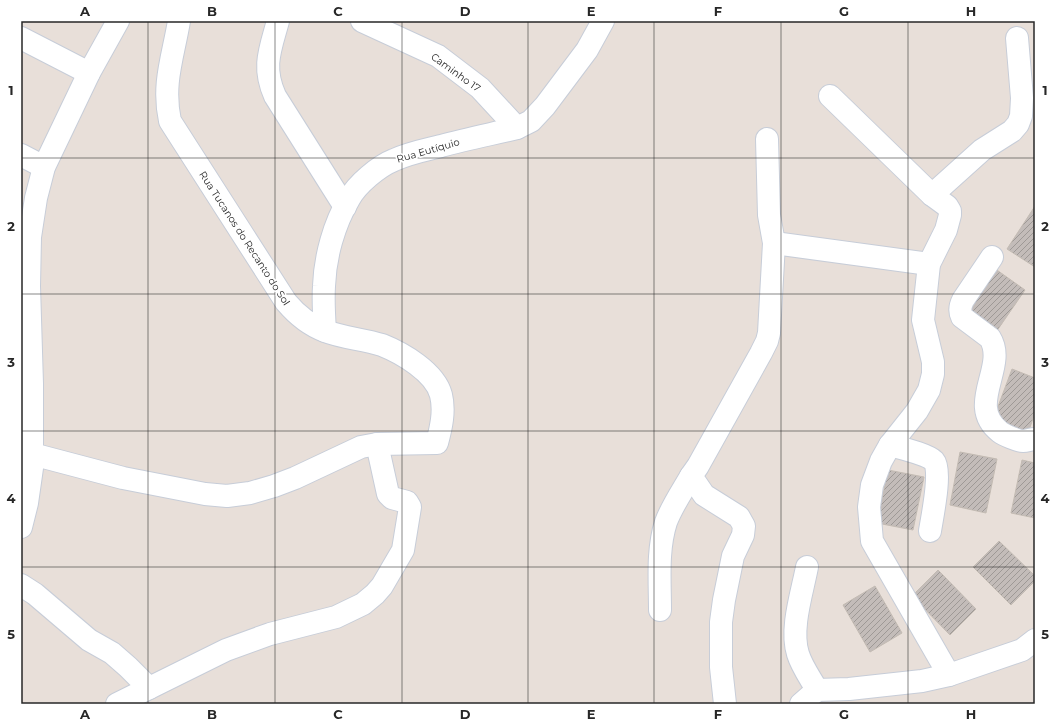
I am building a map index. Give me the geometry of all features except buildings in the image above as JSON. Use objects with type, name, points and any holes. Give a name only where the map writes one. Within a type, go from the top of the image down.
[{"type":"street","points":[[21,527],[27,503],[28,463],[25,283],[36,198],[44,167],[89,74],[118,21]]},
{"type":"street","name":"Rua Tucanos do Recanto do Sol","points":[[179,21],[166,92],[170,121],[286,302],[303,319],[325,331],[382,346],[409,360],[425,371],[433,380],[441,395],[442,419],[437,443],[377,444]]},
{"type":"street","points":[[278,21],[268,62],[267,72],[270,84],[275,96],[345,206]]},
{"type":"street","name":"Caminho 17","points":[[362,21],[438,56],[480,88],[517,128]]},
{"type":"street","name":"Rua Eutíquio","points":[[325,331],[324,284],[327,258],[335,230],[345,206],[362,183],[372,174],[393,160],[414,152],[517,128],[531,121],[545,106],[587,50],[603,21]]},
{"type":"street","points":[[21,38],[89,74]]},
{"type":"street","points":[[932,195],[982,150],[1012,131],[1018,124],[1021,116],[1022,98],[1017,38]]},
{"type":"street","points":[[830,96],[932,195],[944,203],[950,211],[946,230],[929,264],[923,320],[932,362],[933,374],[929,390],[917,411],[890,445],[880,461],[872,485],[869,507],[872,541],[949,675]]},
{"type":"street","points":[[660,610],[660,561],[662,536],[667,520],[767,341],[770,321],[774,243],[770,215],[767,139]]},
{"type":"street","points":[[21,155],[44,167]]},
{"type":"street","points":[[774,243],[929,264]]},
{"type":"street","points":[[992,257],[963,300],[960,306],[960,312],[962,317],[992,341],[994,358],[985,405],[987,417],[992,426],[1002,434],[1029,440]]},
{"type":"street","points":[[28,463],[101,473],[205,494],[228,496],[250,493],[274,486],[361,447],[377,444],[388,494],[392,498],[407,502],[410,507],[403,550],[382,586],[363,604],[336,617],[252,640],[226,650],[117,704]]},
{"type":"street","points":[[890,445],[918,453],[933,460],[936,466],[938,476],[930,531]]},
{"type":"street","points":[[691,476],[704,495],[739,517],[744,526],[743,535],[733,556],[721,622],[721,667],[725,704]]},
{"type":"street","points":[[807,568],[799,606],[796,641],[798,655],[817,690]]},
{"type":"street","points":[[21,585],[35,594],[89,640],[112,653],[149,688]]},
{"type":"street","points":[[801,704],[817,690],[849,690],[949,675],[1022,650],[1035,640]]}]
